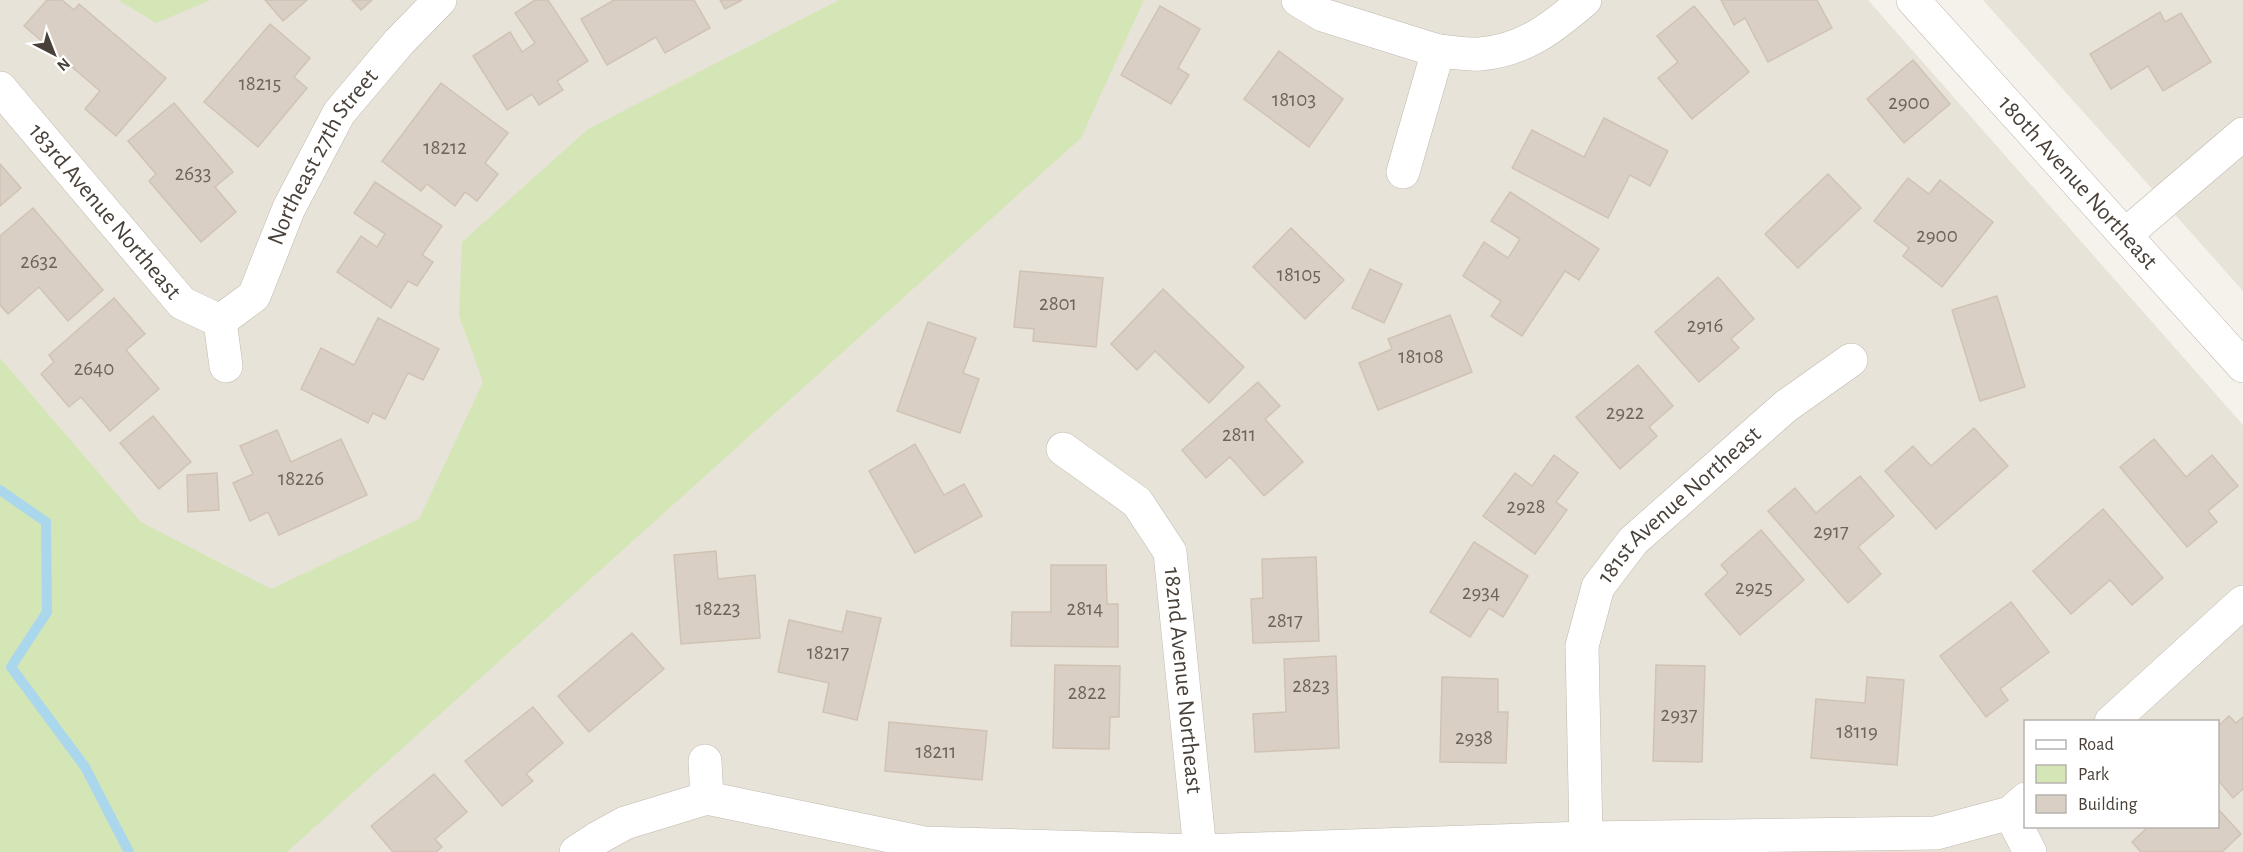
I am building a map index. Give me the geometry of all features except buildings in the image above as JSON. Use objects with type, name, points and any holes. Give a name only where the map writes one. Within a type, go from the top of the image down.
[{"type":"street","name":"Northeast 27th Street","points":[[220,321],[254,296],[289,208],[339,113],[399,42],[440,0]]},
{"type":"street","points":[[1298,0],[1323,15],[1438,51],[1478,54],[1514,48],[1549,30],[1585,0]]},
{"type":"street","name":"180th Avenue Northeast","points":[[1913,0],[2243,366]]},
{"type":"street","points":[[1404,172],[1438,51]]},
{"type":"street","name":"183rd Avenue Northeast","points":[[0,88],[182,303],[220,321]]},
{"type":"street","points":[[2126,235],[2243,134]]},
{"type":"street","points":[[220,321],[226,366]]},
{"type":"street","name":"181st Avenue Northeast","points":[[1586,838],[1582,646],[1598,587],[1633,541],[1786,406],[1851,360]]},
{"type":"street","name":"182nd Avenue Northeast","points":[[1063,449],[1137,502],[1170,552],[1200,851]]},
{"type":"street","points":[[2113,720],[2243,602]]},
{"type":"street","points":[[705,761],[706,798]]},
{"type":"street","points":[[576,852],[625,823],[706,798],[924,843],[1200,851],[1586,838],[1936,834],[2018,806],[2030,852]]},
{"type":"shaded area","points":[[0,0],[1868,0],[2243,425],[2243,852],[0,852]]},
{"type":"shaded area","points":[[1983,0],[2243,0],[2243,291],[2121,154]]},
{"type":"green space","points":[[118,0],[211,0],[156,23]]},
{"type":"green space","points":[[839,0],[1144,0],[1081,138],[287,852],[0,852],[0,358],[141,522],[271,589],[419,519],[483,382],[459,316],[462,242],[588,129]]},
{"type":"waterway","points":[[0,490],[46,522],[47,612],[11,667],[85,767],[129,852]]}]
